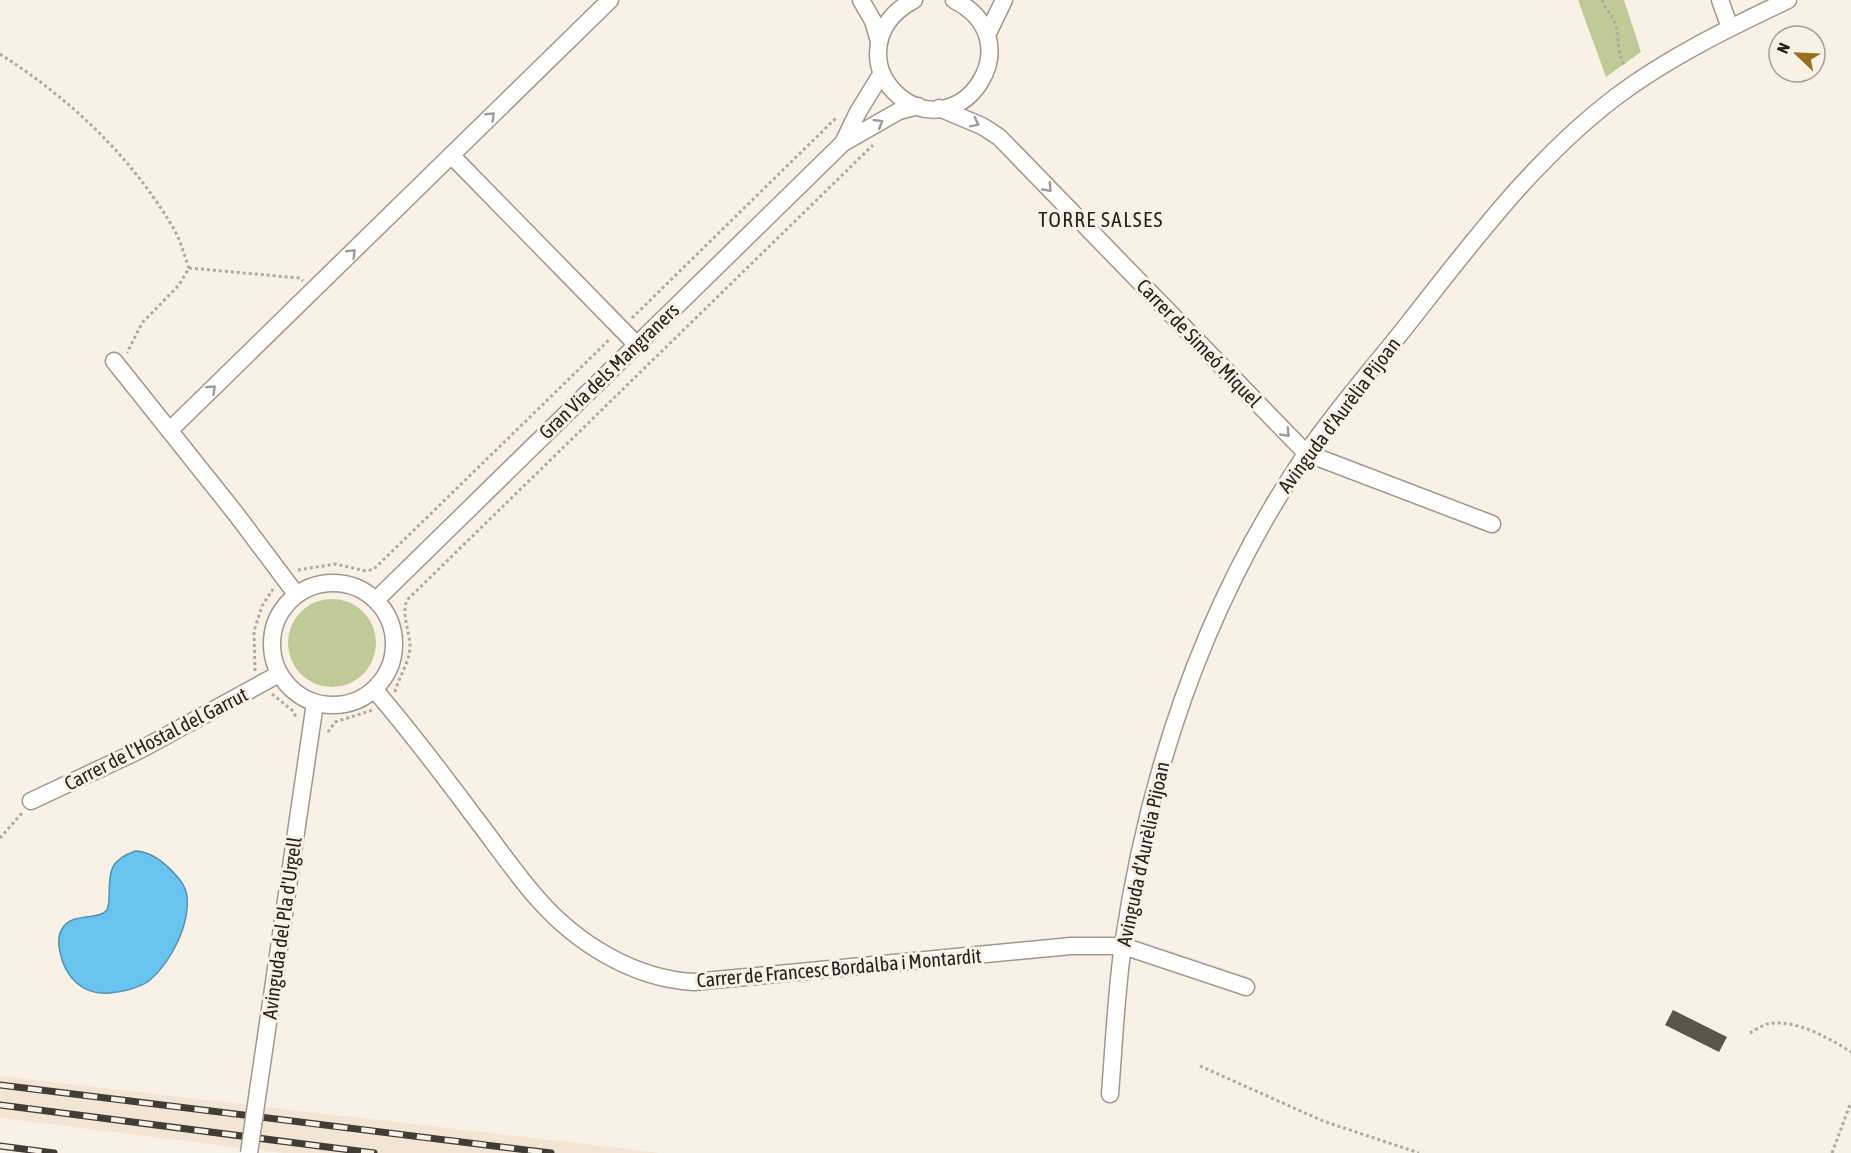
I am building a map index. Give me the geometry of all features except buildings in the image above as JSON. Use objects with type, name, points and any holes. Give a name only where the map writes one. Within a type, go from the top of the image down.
[{"type":"street","points":[[170,430],[610,0]]},
{"type":"street","points":[[861,0],[873,21],[879,41]]},
{"type":"street","points":[[882,73],[878,55],[879,41],[884,28],[891,16],[913,0]]},
{"type":"street","name":"Gran Via dels Mangraners","points":[[843,143],[858,112],[882,73],[894,92],[905,101],[918,106],[939,108],[957,104],[978,87],[989,64],[990,50],[987,35],[975,14],[965,5],[954,0]]},
{"type":"street","name":"Gran Via dels Mangraners","points":[[987,35],[1004,0]]},
{"type":"street","points":[[1720,0],[1730,28]]},
{"type":"street","name":"Avinguda d'Aurèlia Pijoan","points":[[1110,1094],[1123,946],[1144,832],[1154,792],[1184,692],[1207,634],[1237,570],[1275,502],[1306,453],[1339,409],[1501,208],[1548,156],[1623,92],[1683,53],[1788,0]]},
{"type":"street","name":"Gran Via dels Mangraners","points":[[376,600],[843,143],[899,111],[918,106]]},
{"type":"street","name":"Carrer de Simeó Miquel","points":[[939,108],[982,126],[999,137],[1306,453],[1492,524]]},
{"type":"street","points":[[451,155],[637,345]]},
{"type":"street","points":[[116,364],[244,523],[296,594]]},
{"type":"street","points":[[337,582],[364,591],[376,600],[386,613],[392,628],[394,645],[388,669],[374,689],[346,704],[331,705],[315,703],[301,697],[288,687],[273,661],[271,646],[272,631],[285,604],[308,587],[337,582]]},
{"type":"street","name":"Carrer de l'Hostal del Garrut","points":[[32,801],[140,750],[279,674]]},
{"type":"street","name":"Carrer de Francesc Bordalba i Montardit","points":[[374,689],[406,726],[537,898],[576,935],[616,960],[647,974],[680,981],[714,981],[1071,946],[1123,946],[1246,987]]},
{"type":"street","name":"Avinguda del Pla d'Urgell","points":[[249,1153],[315,703]]},
{"type":"path","points":[[1602,0],[1603,6],[1614,21],[1619,57],[1624,64]]},
{"type":"path","points":[[0,54],[82,115],[126,160],[173,227],[189,268]]},
{"type":"path","points":[[293,570],[335,564],[366,571],[374,569],[842,113]]},
{"type":"path","points":[[397,697],[396,689],[407,664],[410,648],[404,613],[407,600],[879,139]]},
{"type":"path","points":[[189,268],[299,278],[313,291]]},
{"type":"path","points":[[116,364],[142,323],[179,285],[189,268]]},
{"type":"path","points":[[253,674],[256,668],[253,642],[257,621],[274,584]]},
{"type":"path","points":[[268,693],[293,711],[297,723]]},
{"type":"path","points":[[327,736],[330,726],[335,722],[371,710],[380,710]]},
{"type":"path","points":[[0,838],[32,801]]},
{"type":"path","points":[[1750,1033],[1767,1024],[1791,1024],[1851,1052]]},
{"type":"path","points":[[1200,1066],[1323,1121],[1419,1153]]},
{"type":"path","points":[[1832,1153],[1851,1102]]},
{"type":"shaded area","points":[[0,1076],[660,1153],[283,1153],[0,1118]]},
{"type":"green space","points":[[1578,0],[1624,0],[1641,52],[1606,77]]},
{"type":"green space","points":[[332,599],[357,606],[369,618],[376,643],[369,668],[357,680],[332,687],[307,680],[295,668],[288,643],[295,618],[307,606]]},
{"type":"water","points":[[135,851],[160,860],[182,883],[186,891],[187,907],[182,931],[165,964],[149,981],[120,992],[92,991],[77,983],[66,969],[60,952],[60,935],[64,926],[74,919],[102,914],[106,911],[109,904],[112,868],[120,859]]},
{"type":"railway","points":[[0,1085],[551,1153]]},
{"type":"railway","points":[[0,1105],[374,1153]]},
{"type":"railway","points":[[0,1146],[54,1153]]},
{"type":"district","name":"TORRE SALSES","points":[[1101,220]]}]
